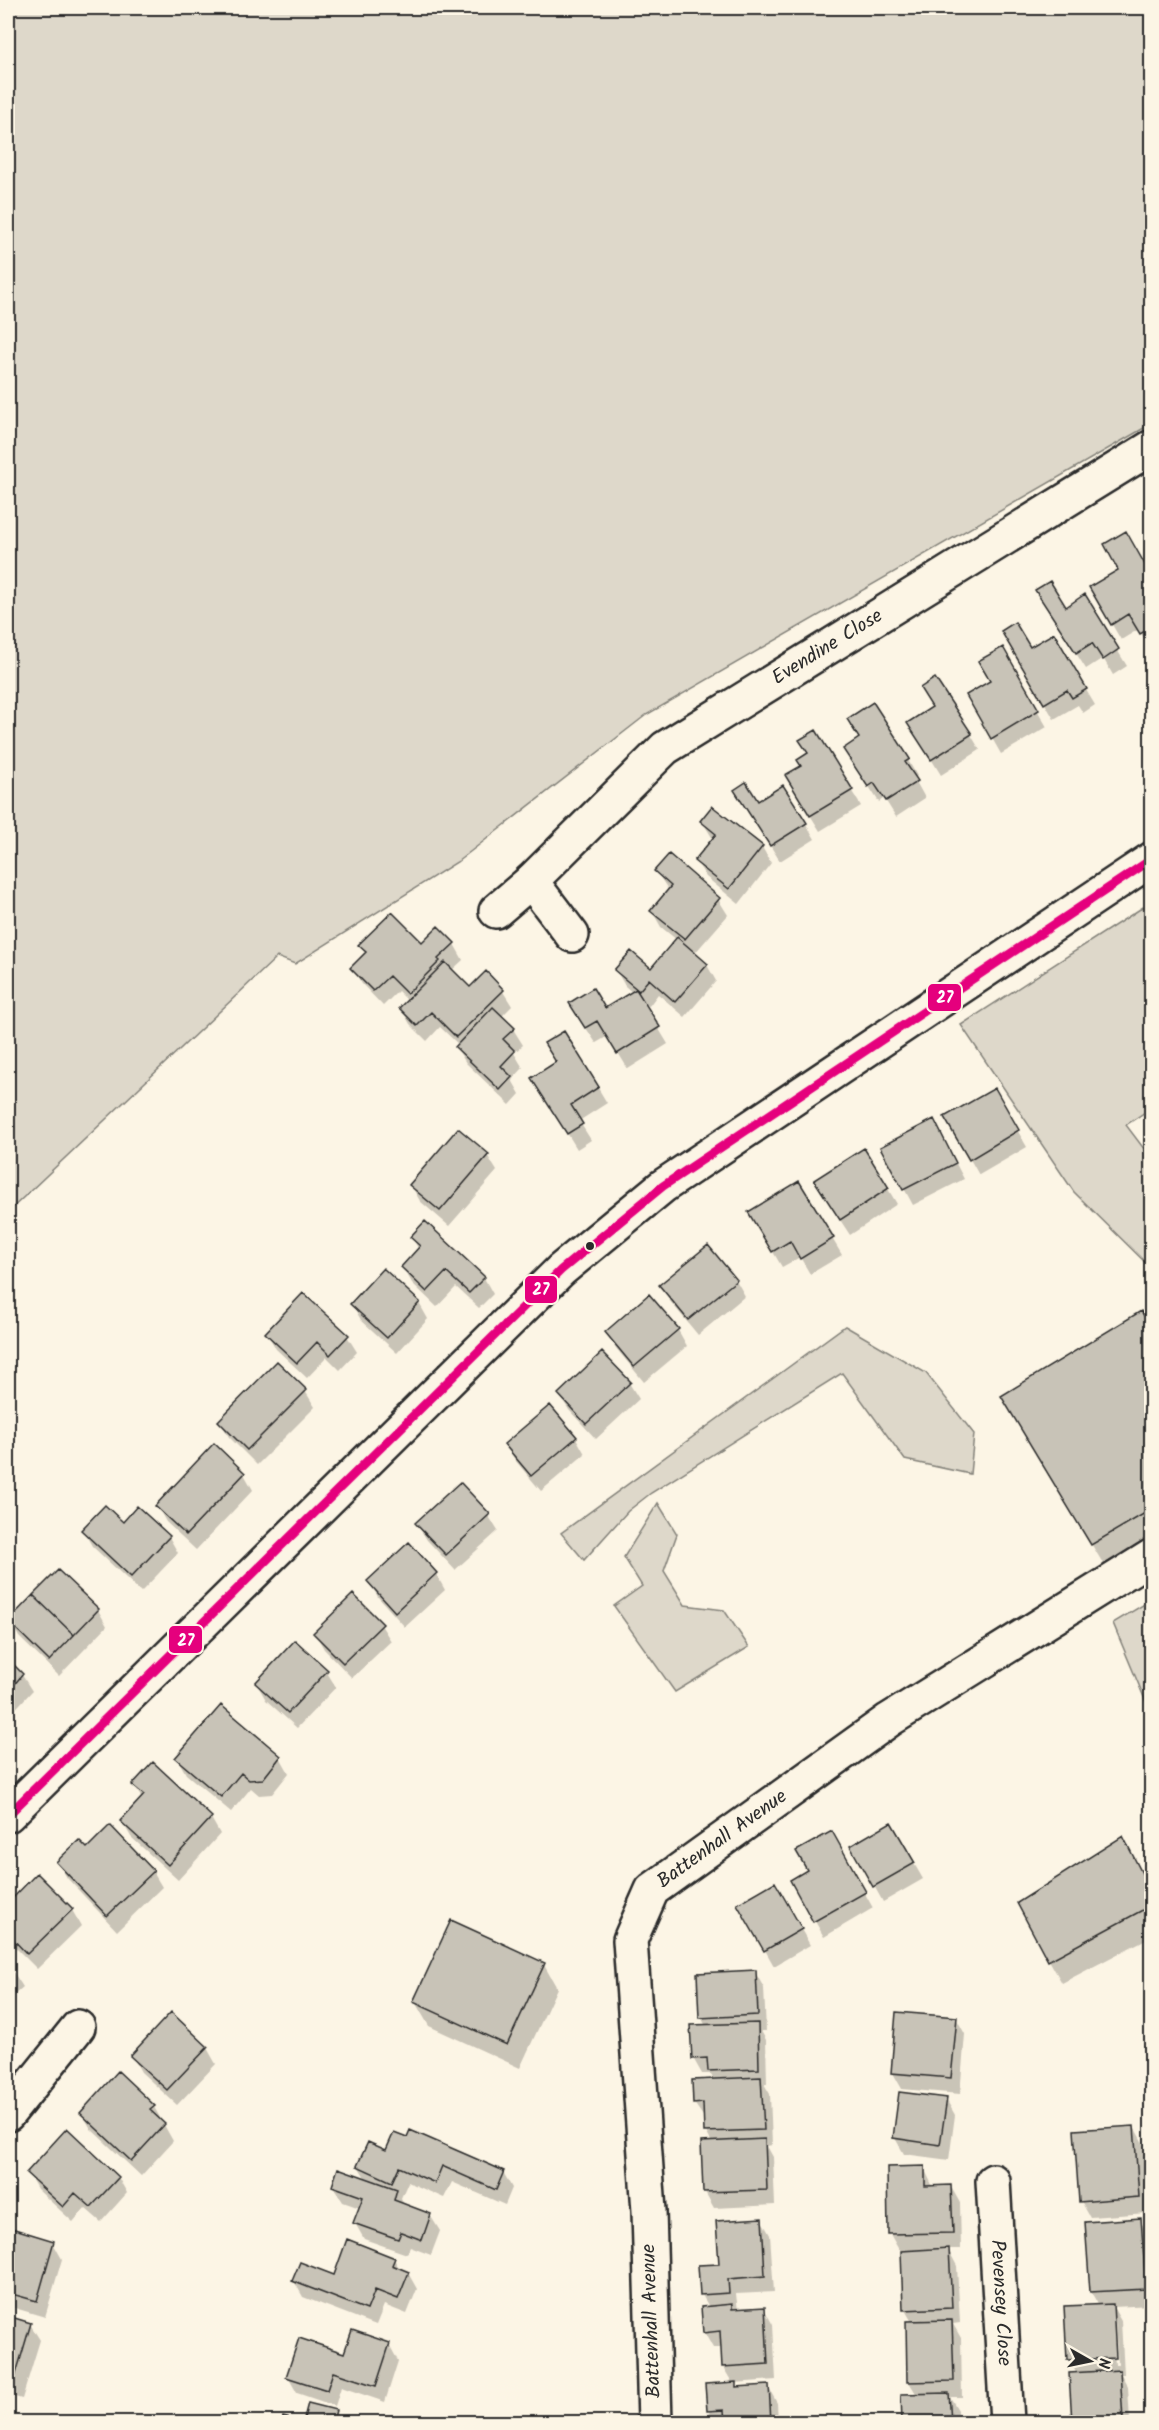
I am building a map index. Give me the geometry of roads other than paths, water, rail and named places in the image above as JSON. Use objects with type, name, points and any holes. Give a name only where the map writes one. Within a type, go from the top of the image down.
[{"type":"street","name":"Evendine Close","points":[[496,911],[531,881],[665,748],[1152,447]]},
{"type":"street","points":[[8,1815],[561,1270],[663,1186],[1152,859]]},
{"type":"street","points":[[531,881],[572,935]]},
{"type":"street","name":"Battenhall Avenue","points":[[655,2422],[649,2211],[630,1940],[652,1890],[889,1720],[1152,1556]]},
{"type":"street","points":[[8,2114],[78,2027]]},
{"type":"street","name":"Pevensey Close","points":[[993,2181],[1007,2422]]}]
